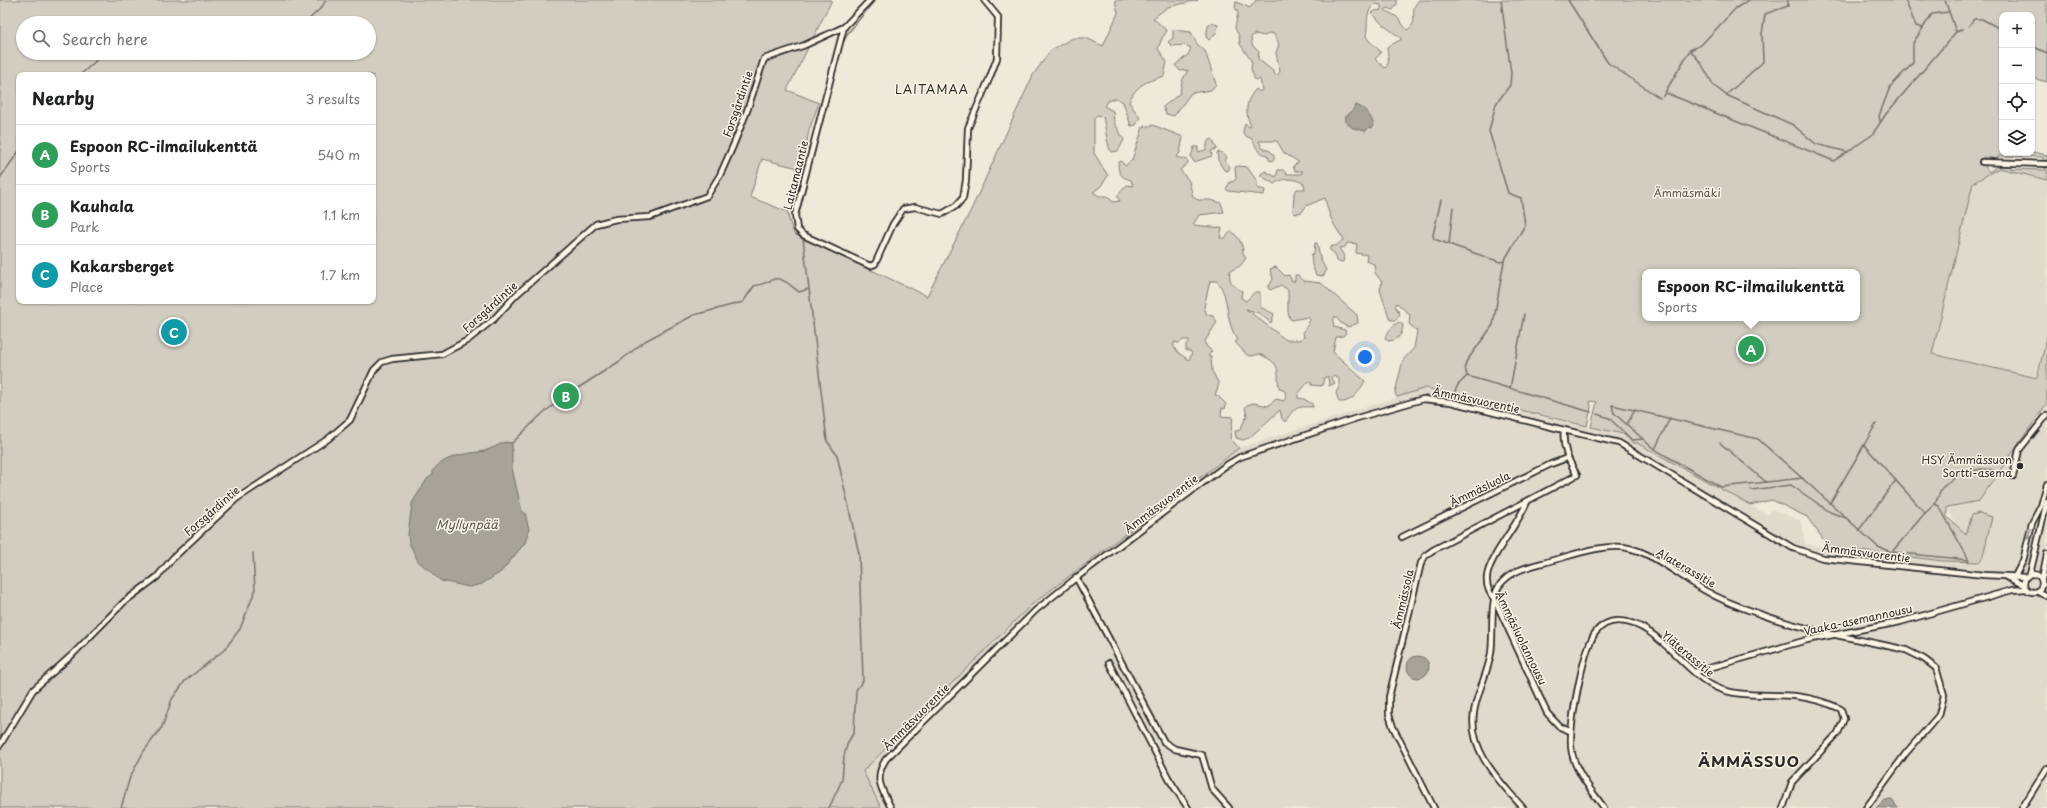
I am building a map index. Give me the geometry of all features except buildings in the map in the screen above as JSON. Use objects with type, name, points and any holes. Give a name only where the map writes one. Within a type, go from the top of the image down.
[{"type":"street","name":"Laitamaantie","points":[[870,0],[844,27],[797,205],[796,225],[799,233],[803,236],[870,266],[874,264],[893,224],[903,209],[915,207],[942,214],[956,206],[963,198],[966,180],[968,128],[990,77],[998,49],[998,18],[984,0]]},
{"type":"street","name":"Forsgårdintie","points":[[0,745],[33,690],[72,655],[124,602],[157,577],[172,559],[236,499],[328,439],[350,420],[374,370],[382,362],[392,359],[442,354],[468,340],[494,319],[516,295],[555,262],[583,233],[596,224],[616,219],[642,218],[660,215],[707,196],[720,175],[733,146],[747,111],[764,59],[806,45],[844,27]]},
{"type":"street","points":[[1982,162],[2047,164]]},
{"type":"street","name":"Ämmäsvuorentie","points":[[891,808],[880,785],[881,767],[886,759],[1036,610],[1076,577],[1225,466],[1240,458],[1412,401],[1434,399],[1619,443],[1793,548],[1804,553],[1823,558],[2004,576]]},
{"type":"street","points":[[2014,476],[2017,454],[2047,415]]},
{"type":"street","points":[[1564,430],[1563,438],[1566,458]]},
{"type":"street","name":"Ämmässola","points":[[1434,808],[1393,727],[1390,714],[1390,697],[1421,563],[1426,555],[1433,550],[1577,475],[1566,458]]},
{"type":"street","name":"Ämmäsluola","points":[[1402,537],[1566,458]]},
{"type":"street","points":[[2015,576],[2023,561],[2032,523],[2041,506],[2047,484]]},
{"type":"street","points":[[2025,587],[2047,501]]},
{"type":"street","name":"Ämmäsluolannousu","points":[[1527,502],[1519,520],[1493,560],[1487,576],[1488,591],[1495,600],[1547,713],[1560,727],[1570,731]]},
{"type":"street","name":"Alaterassitie","points":[[1523,808],[1482,757],[1475,743],[1473,727],[1474,711],[1491,654],[1495,600],[1499,586],[1518,570],[1593,550],[1623,547],[1633,549],[1651,558],[1706,591],[1760,614],[1835,634],[1906,650],[1924,659],[1936,668],[1944,695],[1939,714],[1906,753],[1866,808]]},
{"type":"street","points":[[2038,592],[2044,583],[2047,554]]},
{"type":"street","points":[[2004,576],[2028,576],[2037,574],[2044,583]]},
{"type":"street","points":[[2004,576],[2025,587],[2031,592],[2038,592],[2047,596]]},
{"type":"street","points":[[1076,577],[1164,742],[1175,749],[1202,755],[1212,789],[1228,808]]},
{"type":"street","name":"Vaaka-asemannousu","points":[[1695,672],[1807,640],[1878,627],[2025,587]]},
{"type":"street","name":"Yläterassitie","points":[[1604,808],[1577,766],[1572,753],[1570,731],[1586,654],[1596,632],[1606,623],[1624,622],[1634,624],[1647,631],[1711,685],[1729,692],[1754,695],[1794,696],[1821,700],[1841,708],[1844,719],[1838,733],[1792,782],[1783,808]]},
{"type":"street","points":[[1109,663],[1169,779],[1188,808]]},
{"type":"street","points":[[2022,808],[2047,768]]},
{"type":"shaded area","points":[[1999,168],[2047,180],[2047,337],[2037,378],[1932,354],[1973,183]]},
{"type":"shaded area","points":[[1426,388],[1546,418],[1623,434],[1633,443],[1637,443],[1768,515],[1772,509],[1801,521],[1805,544],[1943,561],[1957,527],[1947,507],[1968,503],[1984,495],[2047,403],[2047,808],[881,808],[863,771],[1031,605],[1239,448]]},
{"type":"green space","points":[[0,0],[832,0],[787,90],[819,103],[809,130],[802,169],[762,159],[750,197],[788,212],[794,234],[927,296],[971,210],[1033,75],[1051,50],[1073,38],[1086,38],[1103,46],[1118,13],[1115,0],[1198,0],[1168,7],[1153,18],[1167,31],[1162,38],[1158,49],[1167,62],[1164,76],[1143,84],[1135,91],[1129,102],[1140,118],[1136,125],[1131,126],[1123,102],[1116,98],[1107,101],[1104,106],[1113,111],[1114,122],[1124,140],[1118,151],[1111,152],[1109,148],[1103,117],[1097,115],[1094,118],[1094,153],[1108,176],[1100,187],[1093,192],[1099,196],[1107,196],[1113,202],[1120,201],[1117,196],[1127,185],[1133,186],[1131,180],[1125,178],[1121,174],[1118,163],[1121,161],[1125,166],[1132,160],[1143,127],[1153,125],[1183,137],[1180,153],[1176,157],[1187,160],[1188,163],[1180,170],[1189,181],[1193,197],[1198,200],[1210,200],[1221,203],[1224,212],[1199,215],[1193,225],[1222,228],[1220,238],[1225,238],[1231,231],[1238,238],[1243,254],[1246,258],[1240,266],[1230,271],[1231,281],[1242,291],[1241,298],[1246,301],[1255,292],[1260,292],[1260,307],[1274,314],[1271,323],[1259,313],[1246,309],[1286,340],[1300,340],[1304,337],[1303,333],[1310,320],[1308,317],[1292,320],[1290,319],[1288,312],[1288,290],[1281,285],[1270,290],[1268,288],[1273,279],[1270,269],[1276,267],[1285,276],[1289,275],[1292,281],[1295,281],[1295,275],[1298,275],[1304,281],[1321,283],[1357,315],[1358,323],[1348,327],[1341,323],[1335,316],[1333,321],[1334,327],[1345,330],[1346,333],[1343,336],[1336,337],[1333,352],[1365,381],[1355,396],[1344,402],[1339,402],[1336,393],[1339,387],[1339,379],[1334,375],[1331,378],[1335,383],[1329,386],[1328,376],[1324,378],[1322,386],[1311,385],[1311,382],[1308,382],[1298,394],[1298,398],[1304,399],[1312,404],[1313,407],[1296,409],[1285,422],[1282,419],[1280,410],[1249,438],[1243,440],[1236,438],[1235,431],[1240,430],[1247,415],[1245,408],[1247,405],[1254,403],[1268,406],[1276,399],[1284,401],[1286,397],[1285,391],[1280,389],[1278,372],[1273,362],[1260,354],[1251,356],[1247,355],[1235,342],[1238,340],[1231,326],[1221,287],[1217,281],[1210,281],[1204,307],[1207,315],[1213,316],[1217,322],[1205,341],[1206,346],[1212,351],[1208,356],[1211,357],[1212,371],[1219,384],[1215,395],[1217,395],[1226,404],[1225,409],[1222,408],[1221,416],[1233,417],[1230,438],[1239,448],[1031,605],[863,771],[881,808],[0,808]],"holes":[[[1183,340],[1189,340],[1189,343],[1186,344],[1186,351],[1192,353],[1189,360],[1178,352],[1174,345],[1174,342],[1179,343]]]},
{"type":"green space","name":"Ämmäsmäki","points":[[1256,0],[1397,0],[1397,4],[1393,10],[1387,8],[1385,10],[1397,17],[1407,30],[1412,25],[1415,4],[1419,0],[2047,0],[2047,82],[2035,79],[2035,12],[1999,12],[1999,156],[1997,159],[1983,157],[1982,162],[1989,172],[1997,166],[2011,166],[2011,169],[2045,170],[2045,166],[2047,167],[2047,180],[1999,168],[1973,183],[1932,354],[2037,378],[2047,337],[2047,403],[1979,501],[1947,507],[1947,517],[1966,534],[1972,515],[1979,513],[1992,517],[1983,556],[1980,562],[1943,561],[1829,547],[1807,517],[1772,500],[1750,505],[1637,443],[1633,443],[1623,434],[1591,427],[1597,402],[1590,401],[1591,407],[1587,426],[1426,388],[1397,397],[1395,393],[1403,360],[1414,348],[1417,331],[1409,324],[1410,315],[1397,303],[1395,306],[1400,314],[1396,320],[1390,320],[1380,290],[1382,282],[1375,273],[1374,264],[1366,261],[1367,255],[1356,253],[1357,244],[1347,243],[1345,247],[1339,248],[1344,256],[1343,262],[1337,261],[1335,254],[1329,249],[1332,246],[1336,246],[1344,239],[1332,220],[1325,198],[1306,206],[1302,212],[1295,214],[1293,211],[1294,193],[1297,189],[1305,189],[1304,184],[1296,180],[1289,179],[1281,180],[1274,184],[1260,175],[1265,171],[1276,177],[1278,170],[1283,170],[1287,174],[1301,174],[1303,171],[1295,171],[1293,166],[1299,162],[1284,153],[1277,141],[1259,141],[1262,148],[1270,151],[1274,155],[1274,160],[1270,161],[1267,155],[1261,153],[1252,139],[1244,135],[1243,132],[1245,123],[1249,127],[1251,126],[1247,116],[1247,106],[1250,97],[1256,89],[1260,92],[1262,90],[1260,79],[1255,80],[1251,69],[1252,62],[1240,44],[1239,36],[1235,28],[1238,13],[1235,7],[1236,2],[1250,8]],"holes":[[[1375,4],[1381,5],[1381,10],[1372,13],[1382,24],[1402,39],[1387,47],[1388,64],[1385,68],[1375,59],[1381,53],[1366,36],[1369,11]],[[1269,33],[1274,34],[1279,44],[1276,53],[1280,72],[1276,76],[1273,71],[1258,59],[1259,52],[1252,45],[1251,37],[1255,34],[1265,36]],[[1354,110],[1366,131],[1353,128],[1345,117]]]},
{"type":"green space","points":[[1212,23],[1218,25],[1216,33],[1209,40],[1206,37],[1208,26]]},
{"type":"green space","points":[[1173,30],[1191,32],[1197,44],[1205,51],[1216,84],[1211,90],[1191,93],[1174,116],[1166,114],[1163,107],[1180,93],[1182,81],[1188,70],[1180,71],[1175,65],[1188,55],[1191,48],[1185,45],[1172,46],[1168,42],[1173,38]]},
{"type":"green space","points":[[1212,139],[1217,149],[1211,151],[1212,156],[1194,162],[1191,157],[1194,147],[1198,147],[1198,152],[1206,150],[1208,141]]},
{"type":"green space","points":[[1220,152],[1227,157],[1225,161],[1230,167],[1228,171],[1224,170],[1218,160],[1217,153]]},
{"type":"green space","points":[[2035,153],[2047,155],[2047,161],[2043,161],[2043,157],[1999,156],[2035,156]]},
{"type":"green space","points":[[1235,167],[1247,167],[1257,181],[1257,188],[1265,190],[1264,195],[1228,191],[1226,189],[1230,182],[1236,179]]},
{"type":"green space","points":[[1315,243],[1317,243],[1320,258],[1326,270],[1324,276],[1316,275],[1312,265],[1311,255],[1314,253]]},
{"type":"green space","points":[[1399,322],[1403,325],[1401,334],[1397,338],[1388,341],[1385,338],[1386,336],[1389,331]]},
{"type":"water","points":[[1355,105],[1365,110],[1369,115],[1374,125],[1372,128],[1369,127],[1366,131],[1353,128],[1345,122]]},
{"type":"water","name":"Myllynpää","points":[[505,442],[512,443],[512,468],[522,512],[525,513],[529,529],[525,543],[501,572],[482,584],[469,587],[441,581],[418,561],[409,543],[408,535],[412,503],[427,479],[433,475],[433,470],[444,461],[463,454],[484,451]]},
{"type":"water","points":[[1418,656],[1426,659],[1429,667],[1426,675],[1418,678],[1410,675],[1407,667],[1410,659]]},
{"type":"water","points":[[1884,800],[1892,800],[1898,808],[1876,808]]},
{"type":"waterway","points":[[312,16],[322,7],[326,0]]},
{"type":"waterway","points":[[799,212],[842,45],[848,33],[875,0]]},
{"type":"waterway","points":[[1467,376],[1465,367],[1466,362],[1493,325],[1504,261],[1525,225],[1521,198],[1508,193],[1489,131],[1496,104],[1510,85],[1511,73],[1501,0]]},
{"type":"waterway","points":[[1568,0],[1608,63],[1660,98]]},
{"type":"waterway","points":[[1663,96],[1690,50],[1701,45],[1736,8],[1749,0]]},
{"type":"waterway","points":[[1726,95],[1763,62],[1762,34],[1765,14],[1788,6],[1788,0]]},
{"type":"waterway","points":[[1905,0],[1916,26],[1923,28]]},
{"type":"waterway","points":[[1945,0],[1956,32]]},
{"type":"waterway","points":[[1880,121],[1879,116],[1890,87],[1913,63],[1913,43],[1932,14],[1948,12]]},
{"type":"waterway","points":[[1969,26],[1974,19],[1982,19],[1999,28]]},
{"type":"waterway","points":[[1666,93],[1834,161],[1872,135],[1886,114],[1956,32],[1963,29]]},
{"type":"waterway","points":[[2035,47],[2047,53]]},
{"type":"waterway","points":[[1690,50],[1701,63],[1714,86],[1726,95],[1793,125],[1816,144],[1848,152]]},
{"type":"waterway","points":[[83,72],[97,60]]},
{"type":"waterway","points":[[0,178],[16,155]]},
{"type":"waterway","points":[[1441,200],[1433,235],[1434,239],[1500,262],[1504,261]]},
{"type":"waterway","points":[[1449,244],[1453,207]]},
{"type":"waterway","points":[[794,225],[796,234],[803,238],[827,441],[837,455],[859,554],[863,681],[856,690],[854,732],[848,742],[844,756],[842,780],[829,808]]},
{"type":"waterway","points":[[512,443],[543,413],[567,395],[620,361],[645,341],[694,315],[743,302],[754,286],[775,279],[783,280],[799,292],[808,289]]},
{"type":"waterway","points":[[1510,389],[1524,314]]},
{"type":"waterway","points":[[1454,393],[1458,385],[1467,376],[1591,412]]},
{"type":"waterway","points":[[1803,478],[1721,487],[1654,449],[1614,413],[1612,405],[1758,439],[1830,503]]},
{"type":"waterway","points":[[1627,424],[1635,410]]},
{"type":"waterway","points":[[1597,414],[1609,418],[1632,440],[1643,439]]},
{"type":"waterway","points":[[1655,449],[1670,418]]},
{"type":"waterway","points":[[1864,445],[1876,424]]},
{"type":"waterway","points":[[1720,443],[1766,482]]},
{"type":"waterway","points":[[1892,552],[1878,547],[1830,503],[1864,445],[1925,513]]},
{"type":"waterway","points":[[1935,504],[1939,506],[1969,560],[1892,552],[1924,514],[1935,504],[1942,488],[1958,474],[1981,469],[1993,470]]},
{"type":"waterway","points":[[1859,530],[1896,480]]},
{"type":"waterway","points":[[1751,490],[1791,485],[1830,512],[1846,518]]},
{"type":"waterway","points":[[121,808],[130,777],[144,751],[162,727],[172,699],[185,681],[224,650],[240,629],[255,591],[253,553]]},
{"type":"place","name":"Kakarsberget","points":[[174,332]]},
{"type":"place","name":"Espoon RC-ilmailukenttä","points":[[1751,349]]},
{"type":"place","name":"Kauhala","points":[[566,396]]},
{"type":"place","name":"HSY Ämmässuon Sortti-asema","points":[[2020,466]]},
{"type":"district","name":"LAITAMAA","points":[[932,90]]},
{"type":"district","name":"ÄMMÄSSUO","points":[[1749,762]]}]
